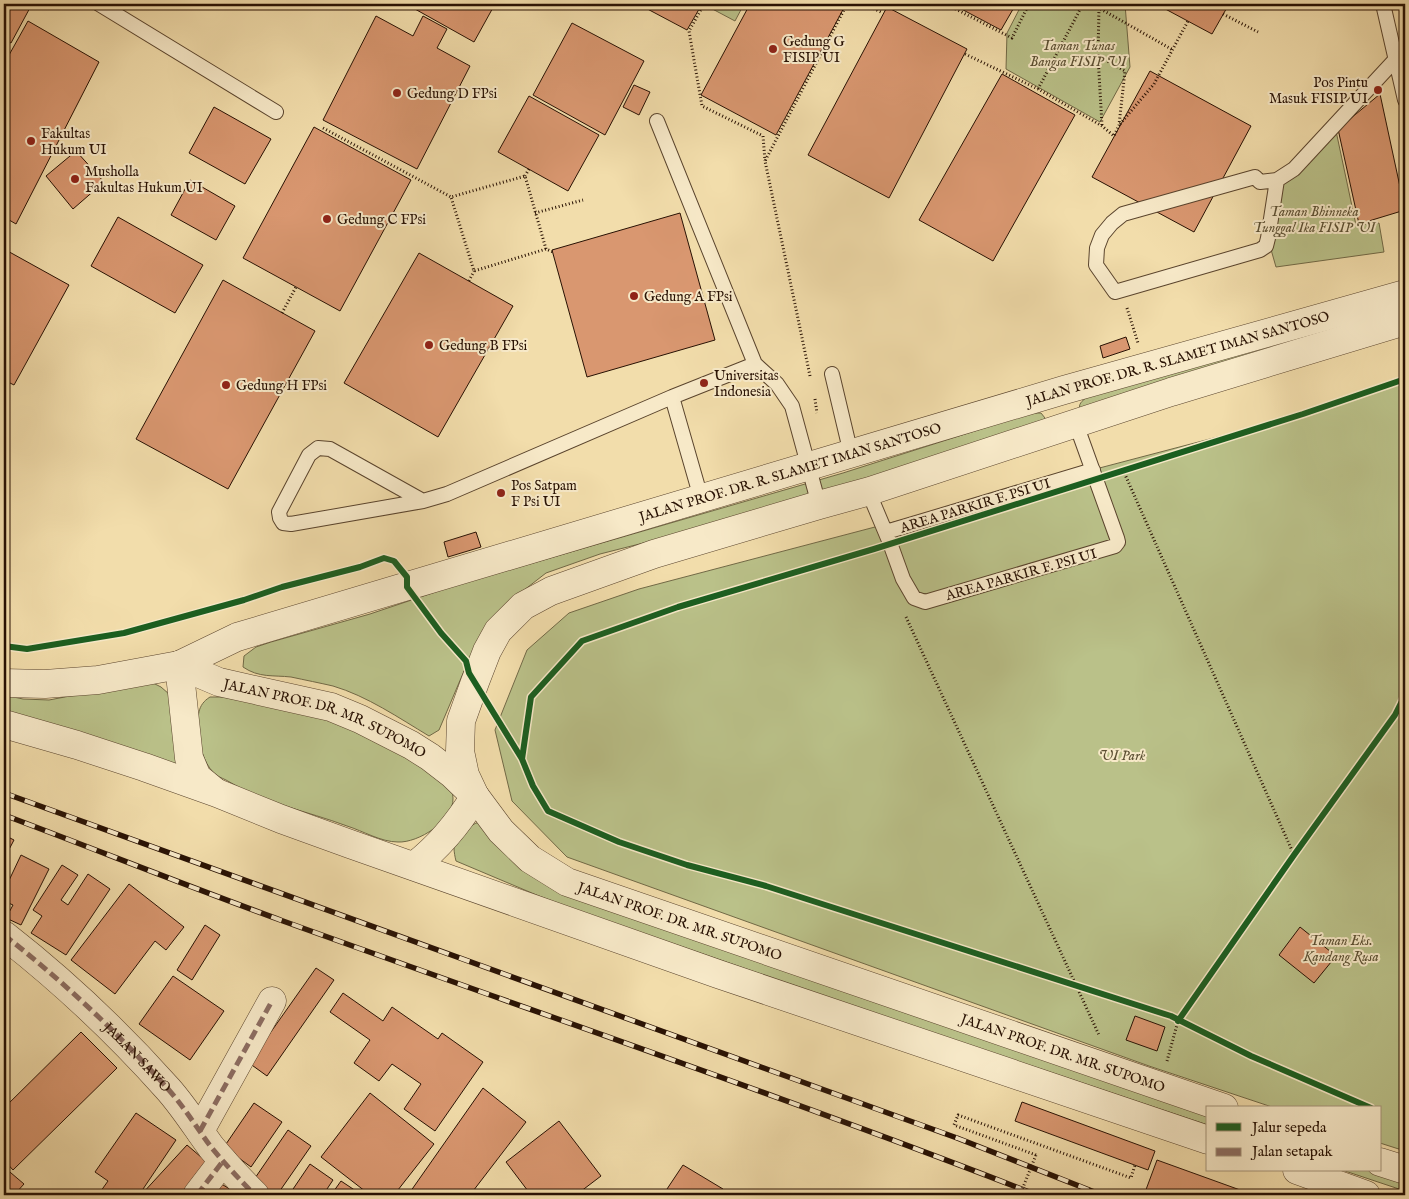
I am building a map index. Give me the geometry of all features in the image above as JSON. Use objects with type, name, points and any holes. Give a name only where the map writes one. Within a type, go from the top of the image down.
[{"type":"street","name":"JALAN PROF. DR. R. SLAMET IMAN SANTOSO","points":[[4,683],[45,684],[98,680],[179,665],[237,637],[1064,390],[1405,294]]},
{"type":"street","name":"JALAN PROF. DR. R. SLAMET IMAN SANTOSO","points":[[475,796],[465,775],[460,752],[462,721],[478,674],[498,631],[523,606],[551,591],[654,554],[870,491],[1170,392],[1405,321]]},
{"type":"street","points":[[1064,390],[1076,424]]},
{"type":"street","points":[[179,665],[189,758],[197,777],[217,793]]},
{"type":"street","name":"JALAN PROF. DR. MR. SUPOMO","points":[[179,665],[219,682],[331,707],[360,719],[430,757],[452,774],[475,796],[502,831],[530,859],[567,882],[1218,1106]]},
{"type":"street","points":[[4,724],[77,745],[217,793],[289,822],[737,980],[1206,1139]]},
{"type":"street","points":[[414,866],[442,843],[459,822],[475,796]]},
{"type":"street","name":"JALAN SAWO","points":[[4,935],[104,1023],[170,1092],[223,1161],[255,1195]]},
{"type":"street","points":[[200,1131],[272,1001]]},
{"type":"street","points":[[198,1195],[223,1161]]},
{"type":"street","points":[[1382,1163],[1405,1170]]},
{"type":"street","points":[[1302,1172],[1360,1194]]},
{"type":"lane","points":[[99,4],[276,112]]},
{"type":"lane","points":[[1383,4],[1405,100]]},
{"type":"lane","points":[[1277,180],[1268,238],[1266,246],[1260,250],[1118,291],[1096,265],[1097,248],[1102,235],[1123,214],[1255,177],[1260,182],[1277,180],[1294,169],[1395,60]]},
{"type":"lane","points":[[657,121],[755,364],[777,384],[792,406],[819,505]]},
{"type":"lane","points":[[423,501],[330,449],[318,448],[310,455],[279,512],[283,523],[291,524],[423,501],[447,494],[672,397],[755,364]]},
{"type":"lane","points":[[832,374],[851,454]]},
{"type":"lane","points":[[672,397],[701,498]]},
{"type":"lane","name":"AREA PARKIR F. PSI UI","points":[[870,491],[903,579],[914,598],[925,602],[1115,546],[1118,542],[1117,538],[1076,424]]},
{"type":"lane","name":"AREA PARKIR F. PSI UI","points":[[886,532],[1094,474]]},
{"type":"path","points":[[704,4],[689,31],[702,106],[763,136],[765,162],[812,384]]},
{"type":"path","points":[[765,162],[847,4]]},
{"type":"path","points":[[864,4],[883,13]]},
{"type":"path","points":[[946,4],[1012,38],[1030,4]]},
{"type":"path","points":[[1038,89],[1083,4]]},
{"type":"path","points":[[1089,4],[1173,50]]},
{"type":"path","points":[[1099,8],[1098,56],[1102,126]]},
{"type":"path","points":[[1223,14],[1258,32]]},
{"type":"path","points":[[965,54],[1038,89],[1102,126],[1114,136],[1119,125],[1154,84],[1188,22]]},
{"type":"path","points":[[1098,56],[1125,71],[1119,125]]},
{"type":"path","points":[[323,128],[451,197],[525,176],[529,170]]},
{"type":"path","points":[[525,176],[546,249]]},
{"type":"path","points":[[451,197],[474,271],[469,281]]},
{"type":"path","points":[[535,213],[583,200]]},
{"type":"path","points":[[474,271],[546,249],[553,252]]},
{"type":"path","points":[[282,313],[296,287]]},
{"type":"path","points":[[1118,291],[1145,368]]},
{"type":"path","points":[[814,394],[817,413]]},
{"type":"path","points":[[1094,474],[1132,467]]},
{"type":"path","points":[[1123,470],[1294,855]]},
{"type":"path","points":[[903,611],[1102,1042]]},
{"type":"path","points":[[1288,862],[1300,847]]},
{"type":"path","points":[[1069,983],[1086,988]]},
{"type":"path","points":[[1178,1020],[1183,1013]]},
{"type":"path","points":[[1171,1016],[1186,1024]]},
{"type":"path","points":[[1020,1195],[1036,1155],[954,1124],[958,1115],[1131,1178],[1135,1165]]},
{"type":"green space","points":[[703,4],[744,4],[735,21]]},
{"type":"green space","name":"Taman Tunas Bangsa FISIP UI","points":[[1022,4],[1125,4],[1130,67],[1100,122],[1006,69],[1007,33]]},
{"type":"green space","name":"Taman Bhinneka Tunggal Ika FISIP UI","points":[[1336,131],[1356,225],[1379,223],[1384,252],[1276,267],[1270,246],[1277,180]]},
{"type":"green space","points":[[1405,314],[1080,410],[1080,404],[1086,398],[1180,366],[1292,334]]},
{"type":"green space","name":"UI Park","points":[[1405,379],[1405,1151],[1382,1144],[1382,1106],[1269,1106],[1149,1066],[567,857],[512,801],[495,730],[527,650],[569,613],[639,589],[1305,414]]},
{"type":"green space","points":[[1031,413],[1041,413],[1045,418],[1043,425],[730,521],[600,554],[546,573],[510,601],[488,627],[464,671],[439,730],[429,736],[382,708],[346,690],[291,677],[255,673],[243,667],[244,656],[256,647],[271,642],[370,614],[450,587],[843,473]]},
{"type":"green space","points":[[149,681],[161,687],[169,694],[179,764],[159,761],[4,712],[4,695],[23,699],[49,700]]},
{"type":"green space","points":[[210,697],[223,697],[326,717],[438,772],[452,791],[452,807],[448,815],[441,822],[424,835],[406,841],[392,842],[255,795],[216,775],[204,758],[198,735],[198,716],[200,707]]},
{"type":"green space","points":[[479,822],[516,862],[1206,1110],[1206,1124],[876,1014],[539,896],[456,861],[454,848],[457,840],[467,829]]},
{"type":"green space","points":[[1382,1171],[1405,1179],[1405,1191],[1348,1172]]},
{"type":"building","points":[[4,4],[32,4],[11,43],[4,40]]},
{"type":"building","points":[[406,4],[495,4],[474,42]]},
{"type":"building","points":[[638,4],[702,4],[687,30]]},
{"type":"building","name":"Gedung G FISIP UI","points":[[750,4],[846,4],[776,135],[701,95]]},
{"type":"building","points":[[952,4],[1016,4],[1001,30]]},
{"type":"building","points":[[1156,4],[1229,4],[1212,34]]},
{"type":"building","points":[[887,7],[967,49],[889,198],[808,155]]},
{"type":"building","name":"Gedung D FPsi","points":[[376,16],[413,36],[423,16],[447,29],[437,48],[470,66],[417,169],[323,120]]},
{"type":"building","name":"Fakultas Hukum UI","points":[[28,21],[99,62],[16,224],[4,217],[4,64]]},
{"type":"building","points":[[572,23],[644,61],[605,135],[533,95]]},
{"type":"building","points":[[1150,71],[1251,126],[1194,232],[1092,177]]},
{"type":"building","points":[[1002,74],[1075,115],[993,261],[919,220]]},
{"type":"building","points":[[634,85],[650,92],[639,115],[623,107]]},
{"type":"building","points":[[1380,94],[1405,210],[1359,224],[1338,129]]},
{"type":"building","points":[[529,96],[599,135],[568,191],[498,152]]},
{"type":"building","points":[[214,107],[271,139],[245,184],[189,153]]},
{"type":"building","name":"Gedung C FPsi","points":[[314,127],[411,180],[340,311],[243,258]]},
{"type":"building","name":"Musholla Fakultas Hukum UI","points":[[76,151],[104,182],[73,209],[46,176]]},
{"type":"building","points":[[190,180],[235,206],[216,240],[171,215]]},
{"type":"building","name":"Gedung A FPsi","points":[[680,213],[715,340],[587,377],[552,250]]},
{"type":"building","points":[[118,217],[203,265],[175,313],[91,266]]},
{"type":"building","points":[[4,249],[69,285],[14,385],[4,380]]},
{"type":"building","name":"Gedung B FPsi","points":[[419,253],[513,306],[438,437],[344,383]]},
{"type":"building","name":"Gedung H FPsi","points":[[223,280],[315,331],[228,489],[136,439]]},
{"type":"building","points":[[1126,337],[1130,349],[1103,358],[1100,346]]},
{"type":"building","points":[[476,532],[481,547],[448,557],[444,542]]},
{"type":"building","points":[[4,835],[14,840],[4,859]]},
{"type":"building","points":[[21,855],[49,869],[21,925],[6,918],[13,905],[4,901],[4,891]]},
{"type":"building","points":[[62,865],[78,875],[61,900],[68,905],[88,874],[110,889],[66,955],[31,933],[42,916],[33,910]]},
{"type":"building","points":[[129,884],[184,927],[166,950],[155,941],[115,994],[71,960]]},
{"type":"building","points":[[205,925],[220,935],[192,980],[177,970]]},
{"type":"building","points":[[1300,927],[1336,956],[1314,983],[1279,955]]},
{"type":"building","points":[[316,968],[334,980],[267,1076],[249,1063]]},
{"type":"building","points":[[173,976],[224,1011],[190,1060],[139,1024]]},
{"type":"building","points":[[343,993],[383,1021],[392,1007],[438,1039],[442,1033],[483,1062],[435,1131],[404,1109],[421,1084],[392,1064],[379,1081],[354,1063],[370,1040],[330,1012]]},
{"type":"building","points":[[1135,1016],[1165,1027],[1157,1051],[1126,1040]]},
{"type":"building","points":[[81,1032],[117,1068],[13,1170],[4,1160],[4,1108]]},
{"type":"building","points":[[483,1088],[526,1122],[470,1195],[408,1195]]},
{"type":"building","points":[[370,1093],[434,1144],[394,1195],[370,1195],[321,1157]]},
{"type":"building","points":[[1022,1102],[1155,1151],[1148,1170],[1015,1121]]},
{"type":"building","points":[[254,1103],[282,1122],[251,1167],[224,1147]]},
{"type":"building","points":[[136,1113],[176,1140],[139,1195],[98,1195],[108,1181],[95,1172]]},
{"type":"building","points":[[559,1121],[601,1176],[576,1195],[531,1195],[506,1162]]},
{"type":"building","points":[[288,1130],[311,1146],[277,1195],[273,1195],[253,1181]]},
{"type":"building","points":[[187,1145],[208,1163],[179,1195],[141,1195]]},
{"type":"building","points":[[1157,1160],[1254,1195],[1144,1195]]},
{"type":"building","points":[[310,1164],[333,1180],[323,1195],[289,1195]]},
{"type":"building","points":[[683,1165],[723,1189],[719,1195],[663,1195]]},
{"type":"building","points":[[4,1167],[24,1184],[14,1195],[4,1195]]},
{"type":"building","points":[[341,1181],[362,1195],[331,1195]]},
{"type":"building","points":[[218,1182],[240,1195],[210,1195]]},
{"type":"railway","points":[[4,793],[957,1138],[1102,1195]]},
{"type":"railway","points":[[4,815],[283,921],[755,1090],[1037,1195]]},
{"type":"marked path","points":[[4,935],[69,989],[130,1048],[174,1096],[211,1147],[255,1195]]},
{"type":"marked path","points":[[200,1131],[272,1001]]},
{"type":"marked path","points":[[197,1195],[223,1161]]},
{"type":"cycle path","points":[[522,759],[531,697],[582,641],[678,607],[874,549],[1303,414],[1405,379]]},
{"type":"cycle path","points":[[4,646],[27,649],[124,633],[244,600],[282,587],[360,567],[384,558],[394,561],[407,577],[407,587],[441,633],[466,661],[469,673],[522,759],[533,786],[548,811],[619,842],[687,865],[766,886],[1171,1016],[1251,1056],[1366,1106]]},
{"type":"cycle path","points":[[1178,1021],[1395,715],[1405,695]]},
{"type":"place","name":"Gedung G FISIP UI","points":[[773,49]]},
{"type":"place","name":"Pos Pintu Masuk FISIP UI","points":[[1378,90]]},
{"type":"place","name":"Gedung D FPsi","points":[[397,93]]},
{"type":"place","name":"Fakultas Hukum UI","points":[[31,141]]},
{"type":"place","name":"Musholla Fakultas Hukum UI","points":[[75,179]]},
{"type":"place","name":"Gedung C FPsi","points":[[327,219]]},
{"type":"place","name":"Gedung A FPsi","points":[[634,296]]},
{"type":"place","name":"Gedung B FPsi","points":[[429,345]]},
{"type":"place","name":"Universitas Indonesia","points":[[704,383]]},
{"type":"place","name":"Gedung H FPsi","points":[[226,385]]},
{"type":"place","name":"Pos Satpam F Psi UI","points":[[501,493]]},
{"type":"park label","name":"Taman Eks. Kandang Rusa","points":[[1341,948]]}]
